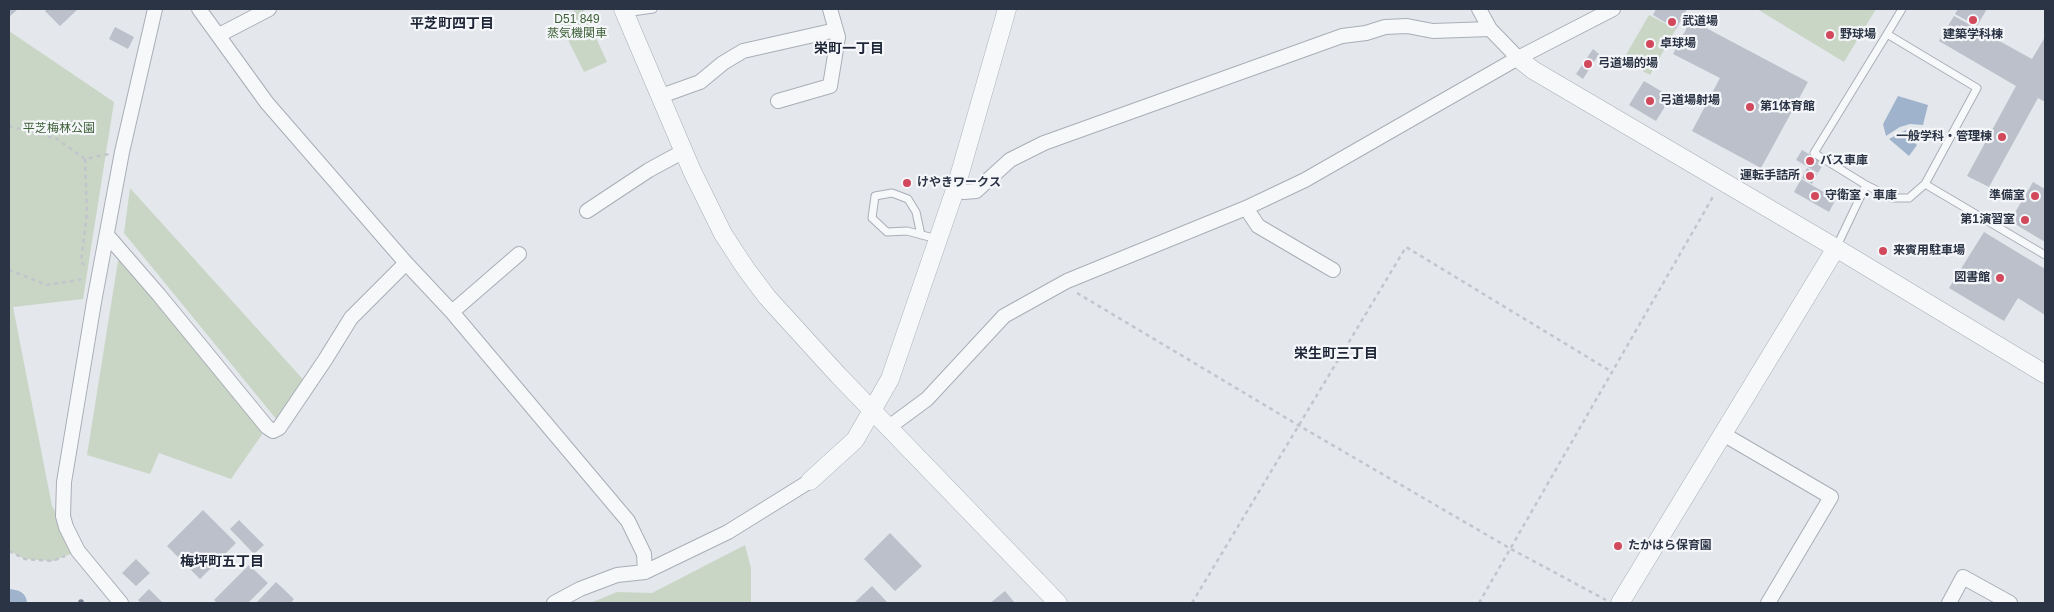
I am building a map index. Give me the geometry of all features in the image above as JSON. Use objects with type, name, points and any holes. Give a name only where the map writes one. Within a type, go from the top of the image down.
[{"type":"street","points":[[121,603],[78,551],[66,527],[64,516],[64,482],[94,302],[122,152],[156,9]]},
{"type":"street","points":[[199,9],[267,103],[406,263],[452,312],[628,521],[644,554],[645,572]]},
{"type":"street","points":[[219,35],[269,9]]},
{"type":"street","points":[[778,101],[830,86],[838,37],[830,9]]},
{"type":"street","points":[[554,603],[580,588],[616,575],[645,572],[728,532],[810,480],[855,440],[890,379],[930,237],[956,187],[1007,9]]},
{"type":"street","points":[[1478,9],[1490,29],[1518,58],[1533,70],[1836,248],[2045,374]]},
{"type":"street","points":[[889,428],[927,399],[1004,316],[1067,281],[1246,208],[1305,180],[1518,58],[1613,9]]},
{"type":"street","points":[[623,11],[684,151],[723,234],[746,268],[768,297],[838,375],[1058,603]]},
{"type":"street","points":[[956,187],[964,192],[976,191],[1010,160],[1044,143],[1342,36],[1366,32],[1385,26],[1408,26],[1433,31],[1490,29]]},
{"type":"street","points":[[661,96],[700,82],[743,51],[836,30]]},
{"type":"street","points":[[587,211],[650,170],[684,151]]},
{"type":"street","points":[[1246,208],[1258,226],[1333,270]]},
{"type":"street","points":[[107,235],[267,427],[273,431],[279,428],[351,318],[406,263]]},
{"type":"street","points":[[1620,603],[1836,248]]},
{"type":"street","points":[[452,312],[519,254]]},
{"type":"street","points":[[1723,434],[1831,497],[1768,603]]},
{"type":"street","points":[[1949,603],[1963,577],[2010,603]]},
{"type":"lane","points":[[623,11],[653,9]]},
{"type":"lane","points":[[1887,34],[1977,88],[1925,184],[1909,198],[1892,198],[1866,185],[1814,153],[1902,9]]},
{"type":"lane","points":[[1925,184],[2045,255]]},
{"type":"lane","points":[[1836,248],[1866,185]]},
{"type":"lane","points":[[892,193],[908,199],[930,237],[907,231],[887,232],[872,218],[875,196],[892,193]]},
{"type":"path","points":[[9,126],[57,139],[85,159],[122,152]]},
{"type":"path","points":[[85,159],[87,214],[81,262],[100,277]]},
{"type":"path","points":[[1479,603],[1722,181]]},
{"type":"path","points":[[1192,603],[1406,247],[1612,372]]},
{"type":"path","points":[[9,270],[47,285],[100,277]]},
{"type":"path","points":[[1067,281],[1073,291],[1298,425],[1511,549],[1612,603]]},
{"type":"path","points":[[9,551],[25,559],[53,561],[78,551]]},
{"type":"green space","name":"D51 849 蒸気機関車","points":[[578,9],[583,9],[607,62],[584,72],[557,18]]},
{"type":"green space","name":"野球場","points":[[1757,9],[1876,9],[1844,62]]},
{"type":"green space","name":"卓球場","points":[[1649,15],[1676,29],[1650,75],[1623,60]]},
{"type":"green space","name":"平芝梅林公園","points":[[9,31],[114,102],[83,299],[13,307],[52,506],[78,551],[53,561],[25,559],[9,551]]},
{"type":"green space","points":[[130,188],[309,386],[277,420],[124,233]]},
{"type":"green space","points":[[123,259],[263,433],[231,479],[159,453],[150,474],[87,455],[118,261]]},
{"type":"green space","points":[[745,545],[751,568],[751,603],[590,603],[617,592],[652,593]]},
{"type":"water","points":[[1898,96],[1928,105],[1923,125],[1910,124],[1900,127],[1886,136],[1883,124]]},
{"type":"water","points":[[1906,130],[1909,138],[1917,145],[1909,156],[1889,139]]},
{"type":"building","points":[[9,9],[18,9],[9,17]]},
{"type":"building","points":[[47,9],[78,9],[60,26],[45,11]]},
{"type":"building","name":"武道場","points":[[1656,9],[1687,9],[1676,29],[1653,15]]},
{"type":"building","name":"建築学科棟","points":[[1958,9],[1987,9],[1977,26],[1955,14]]},
{"type":"building","points":[[1954,16],[2032,59],[2045,37],[2045,102],[2038,98],[1989,187],[1967,176],[2016,86],[1939,41]]},
{"type":"building","name":"第1体育館","points":[[1691,20],[1808,82],[1761,168],[1692,131],[1720,78],[1673,54]]},
{"type":"building","points":[[115,27],[134,37],[128,49],[109,39]]},
{"type":"building","name":"弓道場的場","points":[[1593,49],[1599,54],[1583,79],[1576,74]]},
{"type":"building","name":"弓道場射場","points":[[1644,81],[1671,97],[1656,121],[1629,105]]},
{"type":"building","name":"バス車庫","points":[[1802,150],[1824,163],[1818,173],[1796,160]]},
{"type":"building","name":"運転手詰所","points":[[1807,168],[1817,174],[1812,184],[1802,178]]},
{"type":"building","name":"守衛室・車庫","points":[[1801,179],[1836,199],[1829,212],[1794,192]]},
{"type":"building","points":[[2033,182],[2045,189],[2045,242],[2010,221]]},
{"type":"building","name":"図書館","points":[[1984,232],[2045,269],[2045,315],[2018,298],[2004,321],[1949,288]]},
{"type":"building","points":[[203,510],[236,543],[200,579],[167,546]]},
{"type":"building","points":[[239,520],[264,545],[254,554],[230,529]]},
{"type":"building","points":[[890,533],[922,566],[895,591],[864,559]]},
{"type":"building","points":[[136,559],[150,573],[136,586],[122,573]]},
{"type":"building","points":[[249,565],[268,583],[248,603],[217,603],[214,600]]},
{"type":"building","points":[[276,582],[294,599],[291,603],[256,603]]},
{"type":"building","points":[[872,586],[888,603],[854,603]]},
{"type":"building","points":[[149,589],[163,603],[141,603],[138,600]]},
{"type":"building","points":[[1005,591],[1015,603],[990,603]]},
{"type":"waterway","points":[[9,602],[14,603]]},
{"type":"place","name":"建築学科棟","points":[[1973,20]]},
{"type":"place","name":"武道場","points":[[1672,22]]},
{"type":"place","name":"野球場","points":[[1830,35]]},
{"type":"place","name":"卓球場","points":[[1650,44]]},
{"type":"place","name":"弓道場的場","points":[[1588,64]]},
{"type":"place","name":"弓道場射場","points":[[1650,101]]},
{"type":"place","name":"第1体育館","points":[[1750,107]]},
{"type":"place","name":"一般学科・管理棟","points":[[2002,137]]},
{"type":"place","name":"バス車庫","points":[[1810,161]]},
{"type":"place","name":"運転手詰所","points":[[1810,176]]},
{"type":"place","name":"けやきワークス","points":[[907,183]]},
{"type":"place","name":"守衛室・車庫","points":[[1815,196]]},
{"type":"place","name":"準備室","points":[[2035,196]]},
{"type":"place","name":"第1演習室","points":[[2025,220]]},
{"type":"place","name":"来賓用駐車場","points":[[1883,251]]},
{"type":"place","name":"図書館","points":[[2000,278]]},
{"type":"place","name":"たかはら保育園","points":[[1618,546]]},
{"type":"district","name":"平芝町四丁目","points":[[452,24]]},
{"type":"district","name":"栄町一丁目","points":[[849,49]]},
{"type":"district","name":"栄生町三丁目","points":[[1336,354]]},
{"type":"district","name":"梅坪町五丁目","points":[[222,562]]}]
